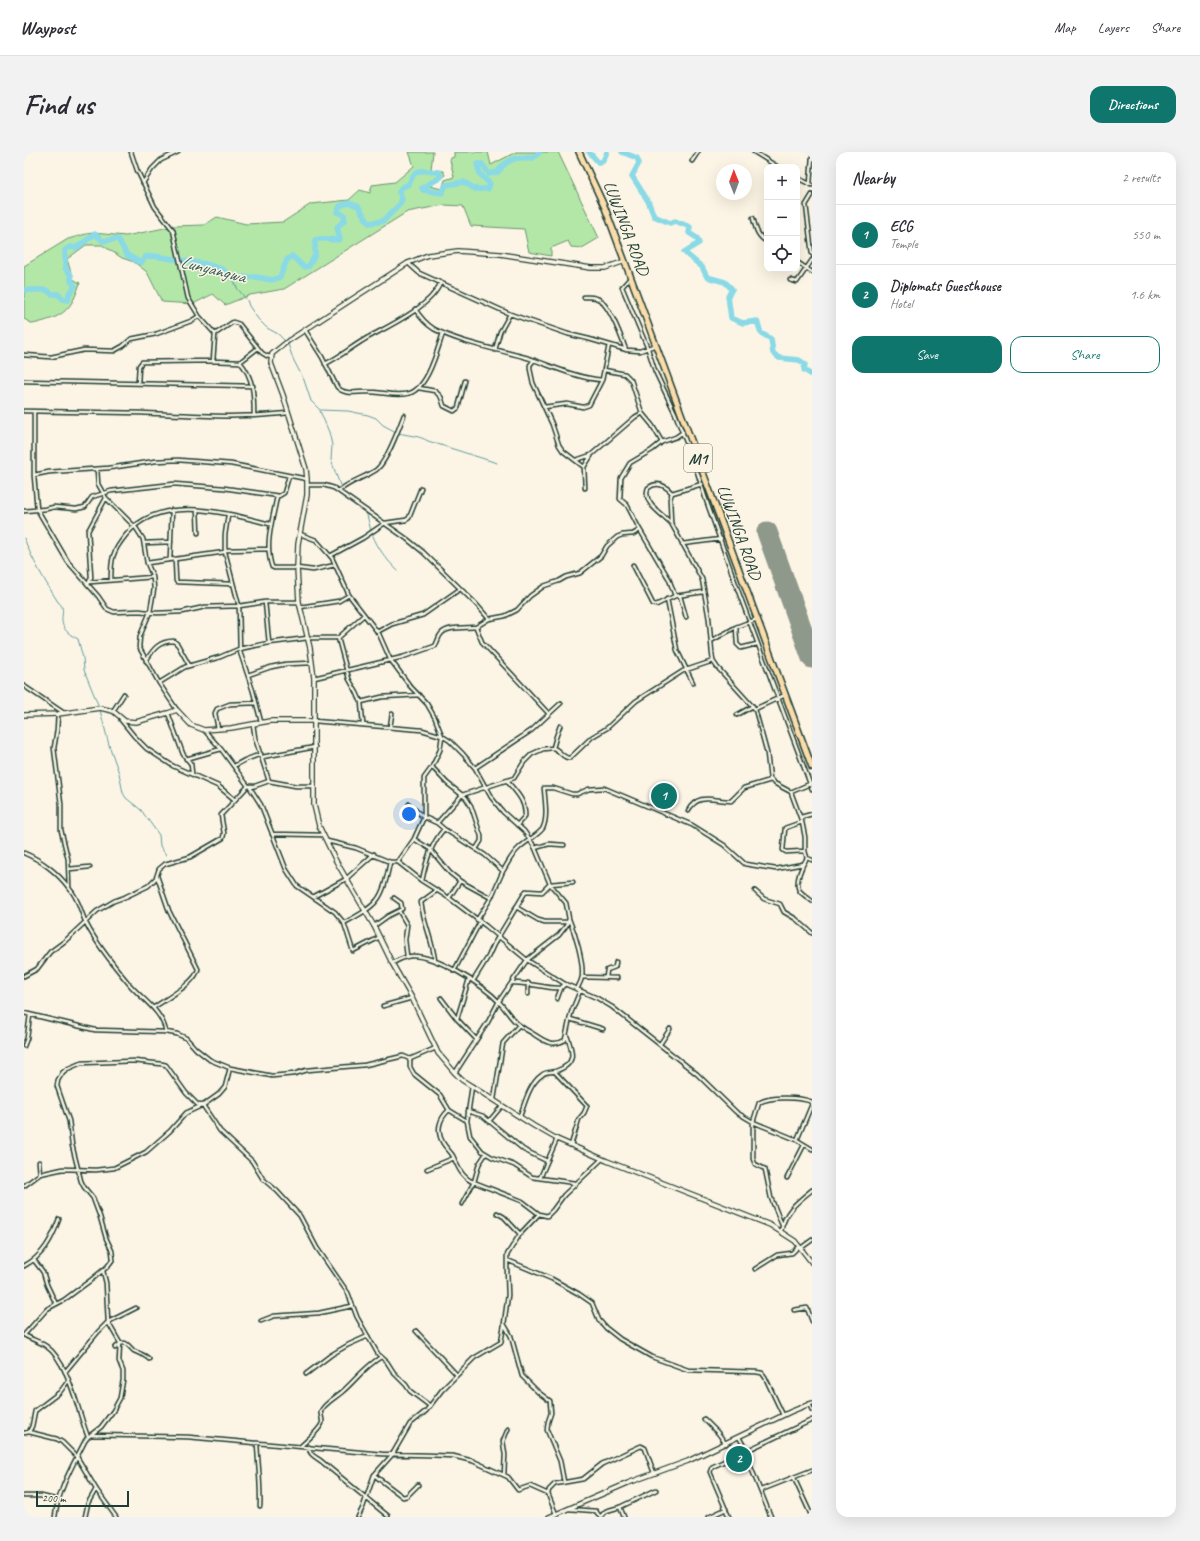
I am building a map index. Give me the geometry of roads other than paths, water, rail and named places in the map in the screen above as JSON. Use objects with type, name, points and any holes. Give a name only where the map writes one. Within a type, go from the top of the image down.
[{"type":"highway","name":"LUWINGA ROAD","points":[[579,152],[598,190],[625,261],[812,766]]},
{"type":"street","points":[[131,152],[137,170],[154,207],[173,230],[188,298],[199,316],[215,334],[213,361]]},
{"type":"street","points":[[143,183],[152,169],[161,160],[178,152]]},
{"type":"street","points":[[692,161],[698,152]]},
{"type":"street","points":[[754,152],[773,164]]},
{"type":"street","points":[[800,180],[811,185],[812,157]]},
{"type":"street","points":[[812,195],[806,205],[812,254]]},
{"type":"street","points":[[753,218],[757,234],[764,240]]},
{"type":"street","points":[[625,261],[605,268],[591,268],[500,254],[458,251],[428,254],[408,264],[304,330],[275,351],[271,357],[271,363],[283,395],[306,469],[308,485],[298,544],[297,568],[299,602],[313,663],[315,812],[323,835],[346,879],[380,937],[436,1048],[445,1062],[455,1073],[472,1086],[557,1139],[602,1159],[770,1225],[781,1231],[800,1247],[812,1263]]},
{"type":"street","points":[[790,280],[797,282],[812,260]]},
{"type":"street","points":[[408,264],[419,273],[440,284],[510,314],[568,334],[626,350],[636,351],[648,349],[656,345]]},
{"type":"street","points":[[800,264],[812,272]]},
{"type":"street","points":[[631,277],[622,287],[648,349],[655,371],[675,413],[757,644],[799,751],[812,789]]},
{"type":"street","points":[[325,364],[398,322],[433,296],[440,284]]},
{"type":"street","points":[[584,297],[594,297],[599,299],[617,327],[626,350]]},
{"type":"street","points":[[415,309],[428,326],[443,333],[495,350],[534,360],[567,372],[602,380]]},
{"type":"street","points":[[495,350],[500,332],[510,314]]},
{"type":"street","points":[[24,355],[51,357],[84,350],[114,351],[131,339],[156,334],[191,321],[199,316]]},
{"type":"street","points":[[215,334],[231,323],[239,324],[264,355],[271,357]]},
{"type":"street","points":[[304,330],[322,357],[337,387],[345,393],[412,393],[419,388],[430,368],[443,333]]},
{"type":"street","points":[[544,407],[570,404],[586,407],[592,400],[602,380],[609,345]]},
{"type":"street","points":[[138,383],[139,366],[142,362],[240,362],[258,348]]},
{"type":"street","points":[[534,360],[530,365],[532,383],[552,424],[559,445],[562,451],[584,467]]},
{"type":"street","points":[[240,362],[248,373],[253,386],[254,416]]},
{"type":"street","points":[[604,370],[625,374],[631,380],[642,413],[652,425],[662,442]]},
{"type":"street","points":[[24,381],[253,386]]},
{"type":"street","points":[[419,388],[435,391],[441,397],[444,406],[454,411],[458,408],[465,381]]},
{"type":"street","points":[[24,411],[254,416],[288,413]]},
{"type":"street","points":[[34,411],[34,475],[37,510],[68,562],[89,583],[110,611],[171,612],[205,607],[239,606],[265,602],[299,602]]},
{"type":"street","points":[[585,488],[584,467],[591,455],[642,413]]},
{"type":"street","points":[[339,491],[349,483],[373,472],[381,466],[404,415]]},
{"type":"street","points":[[675,596],[669,579],[627,505],[620,499],[621,478],[630,463],[652,450],[662,442],[676,437],[688,429]]},
{"type":"street","points":[[576,460],[591,455]]},
{"type":"street","points":[[34,475],[49,472],[98,469],[156,461],[178,460],[231,464],[307,479]]},
{"type":"street","points":[[98,469],[98,484],[102,493],[134,526],[141,535],[144,543],[147,563],[153,577],[154,589],[150,612],[143,627],[139,643],[146,661],[177,710],[191,725],[204,730],[231,728],[261,722],[314,721],[422,730],[442,736],[450,741],[474,768],[499,807],[524,831],[536,848],[550,884],[566,903],[569,918],[576,938],[582,977],[576,989]]},
{"type":"street","points":[[24,511],[46,510],[54,507],[76,509],[82,508],[85,507],[92,497],[102,493],[119,489],[174,484],[224,488],[277,496],[284,493],[289,476]]},
{"type":"street","points":[[672,493],[706,481]]},
{"type":"street","points":[[672,493],[664,485],[655,484],[648,488],[646,494],[652,506],[671,523],[702,579],[709,619],[713,661],[754,707],[768,753],[771,780]]},
{"type":"street","points":[[308,485],[324,485],[339,491],[385,523],[423,552],[476,604],[488,619]]},
{"type":"street","points":[[330,556],[363,538],[385,523],[406,520],[409,518],[414,502],[421,488]]},
{"type":"street","points":[[671,523],[670,499],[672,493]]},
{"type":"street","points":[[277,496],[270,524],[269,550],[271,562],[274,568],[313,570],[335,565]]},
{"type":"street","points":[[89,583],[88,531],[106,498]]},
{"type":"street","points":[[111,580],[112,558],[120,542],[134,526],[148,518],[172,510],[197,510],[270,524]]},
{"type":"street","points":[[170,559],[172,510]]},
{"type":"street","points":[[197,510],[198,533]]},
{"type":"street","points":[[228,515],[225,551],[239,606],[240,649],[261,722]]},
{"type":"street","points":[[314,678],[390,660],[435,646],[441,634],[449,630],[476,627],[488,619],[505,616],[517,610],[530,596],[544,586],[580,573],[601,556],[607,546],[617,537],[633,534],[640,530]]},
{"type":"street","points":[[300,534],[316,540],[330,556],[349,595],[377,632],[390,660],[427,704],[435,718],[442,736],[440,750],[432,767],[424,778],[424,817],[414,839],[398,862]]},
{"type":"street","points":[[682,544],[720,539]]},
{"type":"street","points":[[144,543],[171,542]]},
{"type":"street","points":[[147,563],[225,551],[269,550]]},
{"type":"street","points":[[175,558],[176,582],[234,584]]},
{"type":"street","points":[[633,565],[653,604],[656,605],[675,596],[704,592]]},
{"type":"street","points":[[89,583],[153,577]]},
{"type":"street","points":[[377,632],[392,624],[423,615],[460,589]]},
{"type":"street","points":[[300,607],[338,601],[349,595]]},
{"type":"street","points":[[680,596],[686,617]]},
{"type":"street","points":[[667,599],[677,650],[693,683]]},
{"type":"street","points":[[265,602],[269,643]]},
{"type":"street","points":[[159,683],[177,671],[190,665],[220,657],[240,649],[269,643],[308,638],[338,638],[364,615]]},
{"type":"street","points":[[711,641],[736,627],[757,618]]},
{"type":"street","points":[[476,627],[482,642],[549,714]]},
{"type":"street","points":[[736,627],[738,644],[741,648],[757,644]]},
{"type":"street","points":[[338,638],[351,684],[358,693],[361,702],[364,724]]},
{"type":"street","points":[[146,661],[156,646],[174,641],[190,665]]},
{"type":"street","points":[[437,822],[462,795],[514,778],[524,762],[532,754],[543,749],[553,748],[565,757],[570,758],[592,736],[607,728],[629,707],[686,670],[713,661]]},
{"type":"street","points":[[248,675],[271,667],[286,664],[313,663]]},
{"type":"street","points":[[24,686],[64,713]]},
{"type":"street","points":[[112,711],[124,694]]},
{"type":"street","points":[[737,715],[785,695]]},
{"type":"street","points":[[361,702],[382,696],[419,696]]},
{"type":"street","points":[[474,768],[532,730],[561,702]]},
{"type":"street","points":[[218,729],[215,713],[217,709],[230,704],[256,703]]},
{"type":"street","points":[[24,715],[58,714],[98,708],[112,711],[121,719],[134,736],[147,749],[173,766],[218,786],[234,799]]},
{"type":"street","points":[[121,719],[136,722],[168,714],[177,710]]},
{"type":"street","points":[[58,714],[54,748],[60,804],[61,830],[69,869],[69,887]]},
{"type":"street","points":[[168,714],[179,743],[186,758],[191,764],[192,774]]},
{"type":"street","points":[[390,727],[392,714]]},
{"type":"street","points":[[253,724],[255,738],[269,781]]},
{"type":"street","points":[[553,748],[560,726]]},
{"type":"street","points":[[204,730],[221,749],[250,787],[261,805],[291,878],[297,886],[336,912],[344,923],[353,951],[380,937]]},
{"type":"street","points":[[796,744],[803,742]]},
{"type":"street","points":[[234,766],[245,760],[314,747]]},
{"type":"street","points":[[186,758],[221,749]]},
{"type":"street","points":[[799,751],[806,749]]},
{"type":"street","points":[[805,768],[812,766]]},
{"type":"street","points":[[432,767],[447,783],[466,798],[471,806],[481,836],[481,841],[476,849]]},
{"type":"street","points":[[688,811],[692,804],[696,801],[712,799],[731,801],[744,788],[771,780],[790,792],[801,817],[807,858],[803,864],[798,887],[801,892],[812,901]]},
{"type":"street","points":[[24,976],[37,969],[50,952],[104,907],[148,886],[153,882],[160,869],[165,864],[190,857],[223,838],[224,833],[221,815],[234,799],[250,787],[269,781],[314,786]]},
{"type":"street","points":[[507,781],[524,804],[525,816],[517,825]]},
{"type":"street","points":[[790,792],[811,783]]},
{"type":"street","points":[[454,971],[503,871],[513,855],[529,838],[540,832],[543,828],[545,814],[544,788],[553,788],[572,794],[578,794],[589,789],[600,788],[621,794],[692,825],[734,852],[745,864],[778,869],[803,864]]},
{"type":"street","points":[[410,804],[424,817],[437,822],[444,829],[476,849],[503,871]]},
{"type":"street","points":[[801,817],[812,814]]},
{"type":"street","points":[[802,822],[785,828],[783,850],[785,852],[805,851]]},
{"type":"street","points":[[422,881],[430,849],[436,838],[444,829]]},
{"type":"street","points":[[272,834],[323,835]]},
{"type":"street","points":[[414,839],[430,849],[447,870],[460,881],[491,898]]},
{"type":"street","points":[[326,840],[374,854],[390,862],[398,862],[436,891],[449,898],[527,960],[565,984],[597,998],[612,1007],[697,1074],[736,1112],[753,1122],[797,1140],[812,1149]]},
{"type":"street","points":[[536,848],[549,844],[564,845]]},
{"type":"street","points":[[24,853],[47,866],[69,887],[80,904],[86,922],[101,946],[131,986],[153,1008],[165,1026],[166,1032]]},
{"type":"street","points":[[313,897],[346,879],[374,854]]},
{"type":"street","points":[[807,858],[812,860]]},
{"type":"street","points":[[344,923],[365,911],[377,900],[384,890],[390,862]]},
{"type":"street","points":[[69,869],[90,867]]},
{"type":"street","points":[[153,1008],[191,981],[197,974],[198,969],[169,911],[157,875]]},
{"type":"street","points":[[449,898],[460,881]]},
{"type":"street","points":[[473,981],[488,957],[498,936],[526,891],[542,892],[550,884],[573,882]]},
{"type":"street","points":[[435,961],[421,902],[436,891]]},
{"type":"street","points":[[755,891],[764,899],[779,904],[784,912],[796,919],[812,933]]},
{"type":"street","points":[[374,926],[388,916],[402,909],[402,906],[394,898]]},
{"type":"street","points":[[516,907],[538,920],[545,922],[568,922]]},
{"type":"street","points":[[399,910],[407,925],[405,940],[407,956]]},
{"type":"street","points":[[455,1073],[527,960],[559,935],[569,918]]},
{"type":"street","points":[[392,963],[407,956],[420,956],[435,961],[473,981],[499,1002],[519,1025],[549,1044],[558,1043],[565,1040],[570,1018],[580,991]]},
{"type":"street","points":[[606,977],[607,970],[615,967],[616,962]]},
{"type":"street","points":[[582,977],[617,978]]},
{"type":"street","points":[[456,1019],[469,979]]},
{"type":"street","points":[[511,983],[528,983],[551,988],[561,988]]},
{"type":"street","points":[[528,983],[528,994]]},
{"type":"street","points":[[557,999],[561,988],[565,984]]},
{"type":"street","points":[[383,1006],[412,998]]},
{"type":"street","points":[[441,998],[456,1019],[476,1039]]},
{"type":"street","points":[[24,1014],[30,1014],[95,1030],[166,1032],[182,1036],[206,1057],[230,1068],[256,1074],[278,1076],[307,1070],[365,1065],[403,1056],[410,1059],[436,1048]]},
{"type":"street","points":[[24,1046],[27,1038],[30,1014]]},
{"type":"street","points":[[570,1018],[603,1029]]},
{"type":"street","points":[[494,1099],[503,1044],[519,1025]]},
{"type":"street","points":[[660,1044],[670,1029]]},
{"type":"street","points":[[520,1116],[533,1084],[541,1075],[547,1072],[555,1072],[569,1063],[572,1058],[572,1050],[567,1035]]},
{"type":"street","points":[[410,1059],[410,1067],[414,1074],[440,1095],[449,1110],[467,1121]]},
{"type":"street","points":[[89,1436],[65,1372],[51,1350],[24,1335],[45,1311],[64,1300],[103,1271],[112,1260],[112,1251],[106,1238],[93,1198],[82,1184],[69,1121],[58,1086],[60,1077],[67,1068],[88,1062],[134,1061],[162,1064],[170,1069],[186,1093],[209,1113],[220,1131],[254,1162],[267,1184],[277,1191],[300,1216],[317,1248],[346,1289],[352,1306],[381,1358],[408,1389],[430,1406]]},
{"type":"street","points":[[24,1186],[40,1174],[63,1169],[96,1170],[114,1168],[149,1150],[170,1131],[186,1113],[212,1100],[223,1090],[230,1068]]},
{"type":"street","points":[[555,1072],[587,1106],[579,1119],[571,1145]]},
{"type":"street","points":[[472,1086],[467,1121],[470,1136],[476,1145],[486,1155],[514,1165],[532,1177],[576,1184]]},
{"type":"street","points":[[782,1226],[771,1198],[765,1169],[755,1164],[753,1159],[753,1122],[758,1107],[762,1102],[798,1098],[812,1103],[797,1140]]},
{"type":"street","points":[[490,1120],[503,1105]]},
{"type":"street","points":[[449,1110],[441,1119],[439,1133],[444,1145],[454,1158],[464,1177],[522,1201],[539,1214],[547,1216],[550,1214],[560,1199],[602,1159]]},
{"type":"street","points":[[468,1111],[480,1114],[490,1120],[505,1135],[524,1150],[548,1161]]},
{"type":"street","points":[[540,1178],[557,1139]]},
{"type":"street","points":[[787,1178],[804,1145]]},
{"type":"street","points":[[462,1204],[474,1182],[478,1168],[486,1155]]},
{"type":"street","points":[[427,1169],[454,1158]]},
{"type":"street","points":[[39,1162],[40,1174]]},
{"type":"street","points":[[781,1231],[782,1226],[793,1206],[811,1191],[812,1195]]},
{"type":"street","points":[[497,1213],[504,1217],[520,1234]]},
{"type":"street","points":[[358,1517],[374,1475],[392,1455],[406,1429],[430,1406],[474,1358],[501,1342],[508,1295],[508,1253],[520,1234],[539,1214]]},
{"type":"street","points":[[24,1266],[34,1260],[50,1242],[59,1219]]},
{"type":"street","points":[[755,1269],[777,1255],[792,1254],[812,1240]]},
{"type":"street","points":[[34,1260],[43,1272],[56,1304]]},
{"type":"street","points":[[507,1260],[568,1287],[594,1306],[599,1320],[606,1328],[620,1339],[648,1356],[688,1370],[762,1373],[783,1415]]},
{"type":"street","points":[[55,1517],[58,1500],[77,1457],[89,1436],[108,1420],[120,1398],[124,1375],[119,1361],[120,1343],[108,1322],[106,1283],[103,1271]]},
{"type":"street","points":[[261,1321],[274,1316],[319,1313],[352,1306]]},
{"type":"street","points":[[65,1372],[108,1322],[136,1308]]},
{"type":"street","points":[[794,1310],[807,1308],[812,1321]]},
{"type":"street","points":[[504,1324],[511,1336],[522,1376],[538,1392],[550,1401],[551,1413],[547,1430],[560,1461],[564,1482]]},
{"type":"street","points":[[416,1331],[457,1375]]},
{"type":"street","points":[[306,1374],[331,1355],[368,1336]]},
{"type":"street","points":[[115,1348],[123,1342],[134,1351],[150,1359]]},
{"type":"street","points":[[301,1446],[320,1428],[322,1423],[322,1410],[331,1400],[342,1392],[365,1368],[381,1358]]},
{"type":"street","points":[[29,1432],[32,1426],[35,1411],[60,1392],[68,1381]]},
{"type":"street","points":[[549,1517],[654,1473],[688,1462],[783,1415],[811,1403],[812,1410]]},
{"type":"street","points":[[704,1419],[718,1433],[726,1444]]},
{"type":"street","points":[[729,1517],[710,1469],[716,1464],[812,1420]]},
{"type":"street","points":[[504,1475],[505,1455],[503,1441],[508,1429]]},
{"type":"street","points":[[24,1433],[29,1432],[57,1439],[77,1457],[96,1489],[116,1517]]},
{"type":"street","points":[[89,1436],[188,1437],[392,1455],[428,1454],[453,1456],[472,1460],[504,1475],[512,1480],[517,1489],[530,1486],[548,1494],[556,1514]]},
{"type":"street","points":[[739,1438],[746,1450],[750,1465],[771,1517]]},
{"type":"street","points":[[257,1443],[258,1471],[261,1486],[260,1506]]},
{"type":"street","points":[[548,1494],[549,1490],[553,1486],[564,1482],[577,1481],[586,1478],[602,1464],[641,1446],[644,1446],[645,1448],[654,1473]]},
{"type":"street","points":[[309,1447],[313,1456],[388,1516]]},
{"type":"street","points":[[761,1490],[812,1470]]},
{"type":"street","points":[[374,1475],[403,1496],[407,1496],[418,1485]]},
{"type":"street","points":[[794,1478],[812,1517]]},
{"type":"street","points":[[85,1517],[88,1503],[96,1489]]},
{"type":"street","points":[[570,1509],[596,1511],[600,1517],[606,1511],[620,1507],[656,1490]]},
{"type":"street","points":[[24,1496],[41,1496],[58,1500]]},
{"type":"street","points":[[620,1507],[624,1517]]},
{"type":"street","points":[[709,1517],[726,1510]]},
{"type":"waterway","name":"Lunyangwa","points":[[24,290],[46,290],[52,294],[58,294],[63,299],[68,300],[69,294],[75,286],[71,281],[71,275],[65,268],[65,250],[70,247],[76,248],[95,234],[103,241],[118,239],[127,255],[141,263],[145,257],[154,256],[206,264],[222,269],[233,278],[256,277],[272,280],[280,277],[287,260],[292,256],[304,267],[309,266],[315,255],[315,240],[340,239],[337,227],[345,220],[344,215],[337,212],[340,206],[349,203],[358,206],[369,223],[383,221],[400,204],[402,199],[399,192],[401,188],[409,184],[414,174],[417,172],[439,172],[441,177],[422,188],[423,190],[442,193],[446,185],[464,182],[475,189],[488,189],[490,184],[480,174],[477,164],[482,164],[489,174],[498,172],[501,167],[513,159],[533,158],[540,152]]},
{"type":"waterway","name":"Lunyangwa","points":[[589,152],[599,163],[603,161],[607,152]]},
{"type":"waterway","name":"Lunyangwa","points":[[622,152],[637,158],[639,163],[632,176],[648,201],[654,216],[670,223],[675,221],[690,227],[689,233],[697,238],[699,243],[684,252],[702,267],[707,277],[725,282],[732,289],[728,296],[731,318],[743,323],[757,321],[761,333],[771,339],[773,353],[779,358],[799,360],[805,364],[804,370],[812,375]]},
{"type":"waterway","points":[[233,278],[237,288],[247,300],[249,306],[258,319],[267,328],[278,334],[286,342]]},
{"type":"waterway","points":[[288,344],[293,359],[304,380],[311,401],[320,410],[348,411],[368,415],[376,418],[383,425],[396,432]]},
{"type":"waterway","points":[[320,411],[329,432],[332,445],[331,460],[341,488]]},
{"type":"waterway","points":[[399,433],[421,438],[497,463]]},
{"type":"waterway","points":[[342,491],[365,508]]},
{"type":"waterway","points":[[366,511],[371,531]]},
{"type":"waterway","points":[[372,534],[383,554],[398,571]]},
{"type":"waterway","points":[[24,538],[39,570],[63,610],[62,624],[64,629],[78,639],[83,658],[84,670],[99,707]]},
{"type":"waterway","points":[[100,710],[109,745],[119,773],[123,793],[126,798],[141,810],[159,835],[160,846],[166,855]]},
{"type":"place","name":"ECG","points":[[664,796]]},
{"type":"place","name":"Diplomats Guesthouse","points":[[739,1459]]}]
